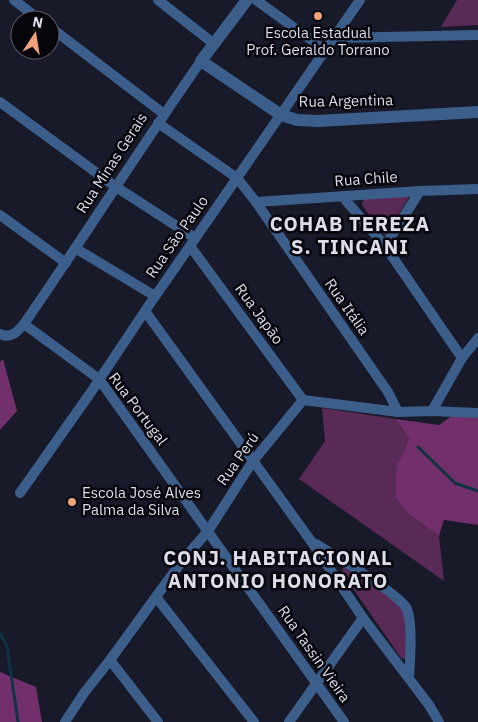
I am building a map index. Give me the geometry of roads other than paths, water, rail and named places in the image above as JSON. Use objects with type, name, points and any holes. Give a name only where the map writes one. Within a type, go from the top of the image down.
[{"type":"street","points":[[14,0],[27,10]]},
{"type":"street","points":[[158,0],[213,43]]},
{"type":"street","name":"Rua Minas Gerais","points":[[1,334],[6,336],[17,333],[24,324],[161,118],[213,43],[246,0]]},
{"type":"street","points":[[256,0],[325,50]]},
{"type":"street","name":"Rua São Paulo","points":[[20,493],[360,0]]},
{"type":"street","name":"Rua Itália","points":[[60,35],[237,178],[256,202],[388,392],[398,412]]},
{"type":"street","points":[[334,38],[478,35]]},
{"type":"street","name":"Rua Argentina","points":[[201,60],[281,115],[297,120],[318,121],[478,112]]},
{"type":"street","name":"Rua Japão","points":[[0,102],[193,242],[303,400]]},
{"type":"street","name":"Rua Chile","points":[[256,202],[478,189]]},
{"type":"street","points":[[385,246],[420,191]]},
{"type":"street","points":[[342,196],[385,246],[462,358]]},
{"type":"street","points":[[0,215],[66,263]]},
{"type":"street","points":[[75,248],[155,296]]},
{"type":"street","points":[[145,310],[311,541],[363,618],[429,705],[438,722]]},
{"type":"street","name":"Rua Portugal","points":[[24,324],[99,379],[208,531]]},
{"type":"street","points":[[432,412],[462,358],[478,338]]},
{"type":"street","points":[[303,400],[398,412],[478,413]]},
{"type":"street","name":"Rua Perú","points":[[65,722],[182,561],[208,531],[253,461],[303,400]]},
{"type":"street","name":"Rua Tassin Vieira","points":[[208,531],[344,722]]},
{"type":"street","points":[[311,541],[368,577],[406,606],[409,616],[409,678]]},
{"type":"street","points":[[156,597],[254,722]]},
{"type":"street","points":[[289,722],[363,618]]},
{"type":"street","points":[[110,660],[158,722]]},
{"type":"waterway","points":[[418,447],[455,483],[478,491]]},
{"type":"waterway","points":[[0,633],[7,646],[18,722]]},
{"type":"place","name":"Escola Estadual Prof. Geraldo Torrano","points":[[318,16]]},
{"type":"place","name":"Escola José Alves Palma da Silva","points":[[72,502]]},
{"type":"district","name":"COHAB TEREZA S. TINCANI","points":[[350,236]]},
{"type":"district","name":"CONJ. HABITACIONAL ANTONIO HONORATO","points":[[278,570]]}]
